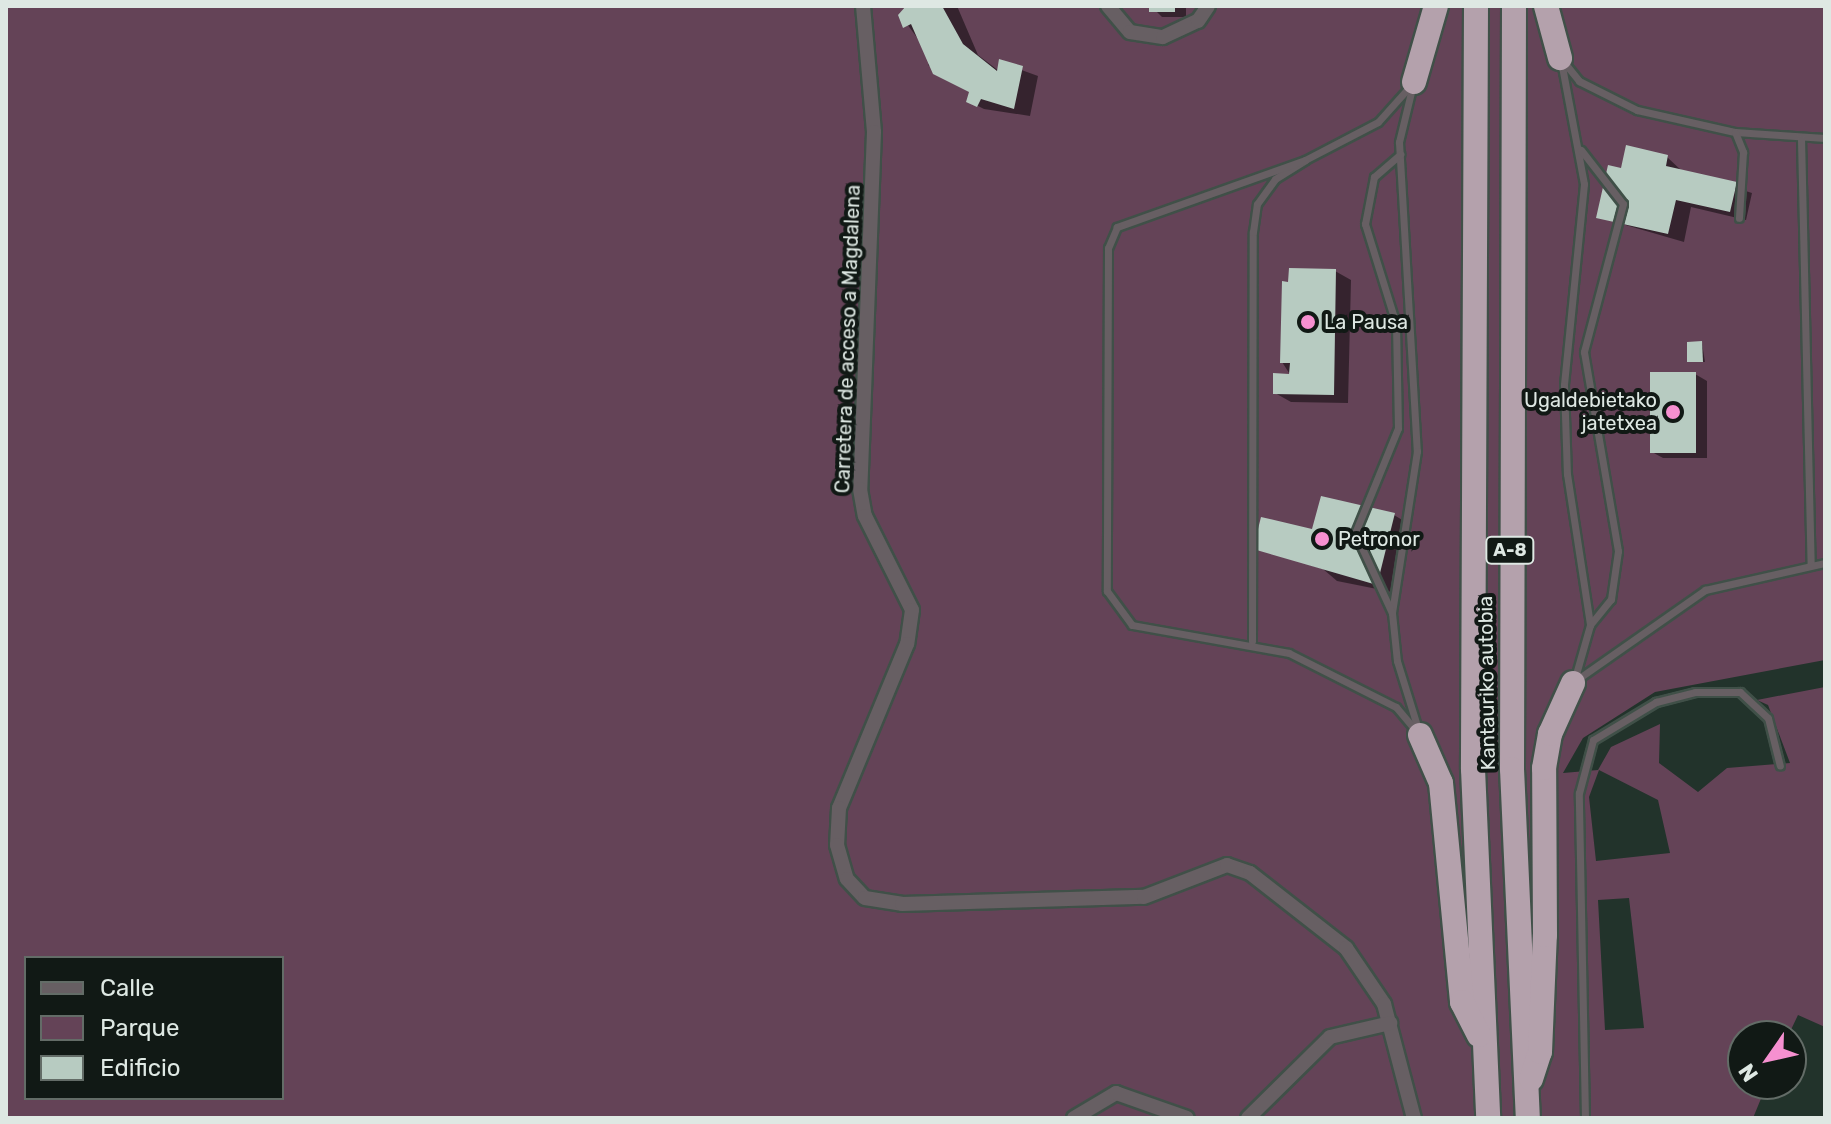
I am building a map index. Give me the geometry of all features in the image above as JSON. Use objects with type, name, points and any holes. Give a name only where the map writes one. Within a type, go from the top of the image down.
[{"type":"highway","points":[[1414,82],[1436,6]]},
{"type":"highway","name":"Kantauriko autobia","points":[[1476,6],[1471,570],[1488,1118]]},
{"type":"highway","name":"Kantauriko autobia","points":[[1514,6],[1512,769],[1528,1118]]},
{"type":"highway","points":[[1546,6],[1560,58]]},
{"type":"highway","points":[[1527,1093],[1540,1052],[1544,768],[1550,734],[1573,683]]},
{"type":"highway","points":[[1420,735],[1449,827],[1462,1002],[1484,1043]]},
{"type":"street","name":"Carretera de acceso a Magdalena","points":[[863,6],[874,132],[860,489],[865,516],[912,610],[907,644],[839,808],[837,845],[847,879],[865,898],[902,904],[1144,897],[1227,865],[1250,873],[1346,948],[1390,1023],[1414,1118]]},
{"type":"street","points":[[1108,6],[1130,32],[1148,37],[1181,32],[1208,6]]},
{"type":"street","points":[[1248,1118],[1330,1037],[1390,1023]]},
{"type":"street","points":[[1074,1118],[1116,1093],[1187,1118]]},
{"type":"lane","points":[[1560,58],[1602,96],[1735,132],[1825,138]]},
{"type":"lane","points":[[1560,58],[1580,149],[1584,208],[1564,427],[1590,625]]},
{"type":"lane","points":[[1414,82],[1400,154],[1417,451],[1392,613],[1397,661],[1420,735]]},
{"type":"lane","points":[[1252,641],[1253,232],[1257,204],[1275,179],[1378,122],[1414,82]]},
{"type":"lane","points":[[1735,132],[1743,152],[1739,218]]},
{"type":"lane","points":[[1801,138],[1811,565]]},
{"type":"lane","points":[[1573,683],[1590,625],[1611,599],[1618,551],[1584,352],[1623,204],[1580,149]]},
{"type":"lane","points":[[1392,613],[1355,533],[1398,428],[1396,324],[1365,224],[1374,177],[1400,154]]},
{"type":"lane","points":[[1305,160],[1135,215],[1117,227],[1108,248],[1107,591],[1132,625],[1252,641],[1362,688],[1396,707],[1420,735]]},
{"type":"lane","points":[[1573,683],[1692,597],[1825,563]]},
{"type":"lane","points":[[1585,1118],[1579,793],[1585,755],[1608,725],[1656,702],[1695,692],[1740,692],[1768,718],[1780,766]]},
{"type":"green space","points":[[6,6],[1825,6],[1825,660],[1655,692],[1583,738],[1563,773],[1598,770],[1611,747],[1660,724],[1659,763],[1698,792],[1727,768],[1790,763],[1768,705],[1757,700],[1825,687],[1825,1027],[1798,1015],[1796,1020],[1727,1020],[1727,1100],[1760,1100],[1753,1118],[6,1118]],"holes":[[[1599,770],[1658,800],[1670,853],[1596,861],[1589,797]],[[1629,898],[1644,1028],[1605,1030],[1598,900]]]},
{"type":"building","points":[[906,6],[942,6],[963,44],[997,71],[999,59],[1023,66],[1014,109],[981,99],[977,107],[966,102],[969,92],[933,74],[911,24],[903,28],[898,15]]},
{"type":"building","points":[[1149,6],[1175,6],[1175,12],[1149,12]]},
{"type":"building","points":[[1626,145],[1668,155],[1666,166],[1737,182],[1730,212],[1676,200],[1668,234],[1596,218],[1608,165],[1621,168]]},
{"type":"building","name":"La Pausa","points":[[1289,268],[1336,269],[1334,395],[1273,394],[1273,373],[1289,374],[1290,363],[1280,363],[1282,281],[1288,282]]},
{"type":"building","points":[[1702,341],[1703,362],[1687,362],[1687,342]]},
{"type":"building","name":"Ugaldebietako jatetxea","points":[[1650,372],[1696,372],[1696,453],[1650,453]]},
{"type":"building","name":"Petronor","points":[[1321,496],[1395,513],[1377,585],[1253,549],[1261,517],[1312,529]]},
{"type":"place","name":"La Pausa","points":[[1308,322]]},
{"type":"place","name":"Ugaldebietako jatetxea","points":[[1673,412]]},
{"type":"place","name":"Petronor","points":[[1322,539]]}]
